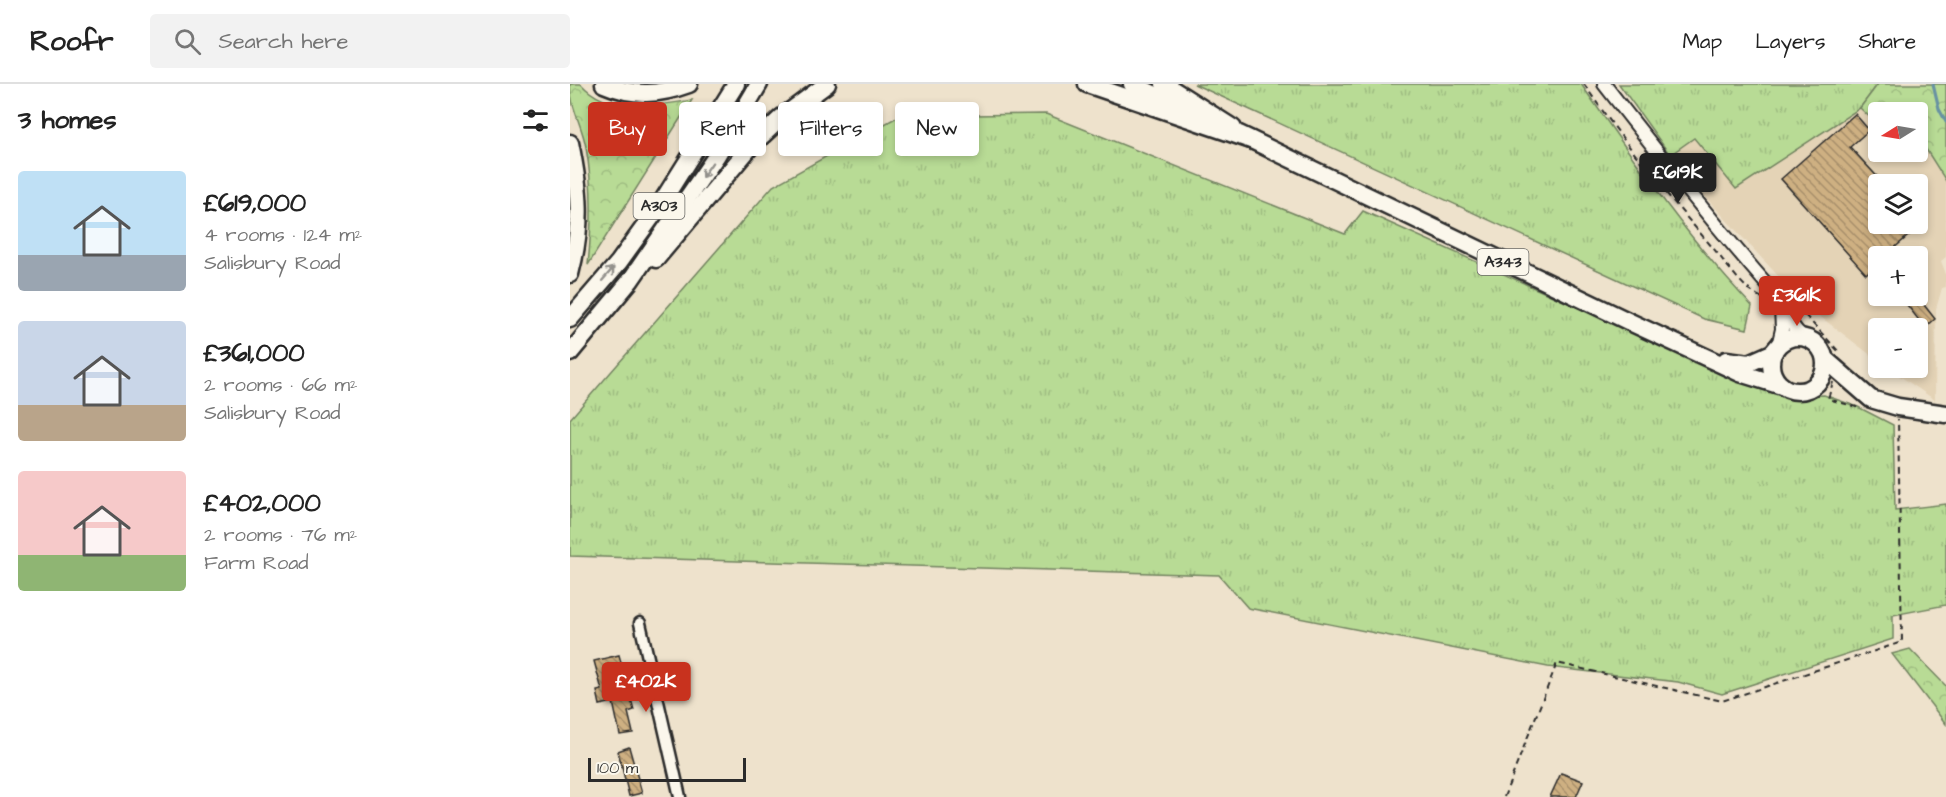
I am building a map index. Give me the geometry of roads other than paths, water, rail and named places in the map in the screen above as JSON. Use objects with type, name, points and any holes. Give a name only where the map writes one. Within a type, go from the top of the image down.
[{"type":"main road","points":[[603,84],[625,92],[647,95],[689,84]]},
{"type":"main road","name":"A303","points":[[570,319],[619,262],[658,208],[700,145],[736,84]]},
{"type":"main road","name":"A303","points":[[570,353],[630,281],[717,155],[759,84]]},
{"type":"main road","points":[[630,281],[662,254],[751,146],[781,118],[827,84]]},
{"type":"main road","points":[[1087,84],[1251,140]]},
{"type":"main road","name":"A343","points":[[1132,84],[1545,283],[1740,373],[1782,386]]},
{"type":"main road","points":[[1164,84],[1251,140]]},
{"type":"main road","points":[[570,143],[577,176],[580,228],[570,274]]},
{"type":"main road","points":[[1857,388],[1832,383],[1798,391],[1782,386],[1771,367],[1776,349],[1785,340],[1803,337],[1818,346],[1825,358],[1871,399],[1898,407],[1946,414]]},
{"type":"main road","name":"A343","points":[[1704,356],[1749,363],[1776,349]]},
{"type":"main road","points":[[1814,386],[1823,374],[1825,358]]},
{"type":"street","points":[[1604,84],[1691,196],[1779,301],[1793,328],[1803,337]]},
{"type":"street","points":[[1776,349],[1782,329],[1779,301]]},
{"type":"street","points":[[640,623],[680,797]]},
{"type":"waterway","points":[[1933,84],[1939,109],[1946,122]]}]
